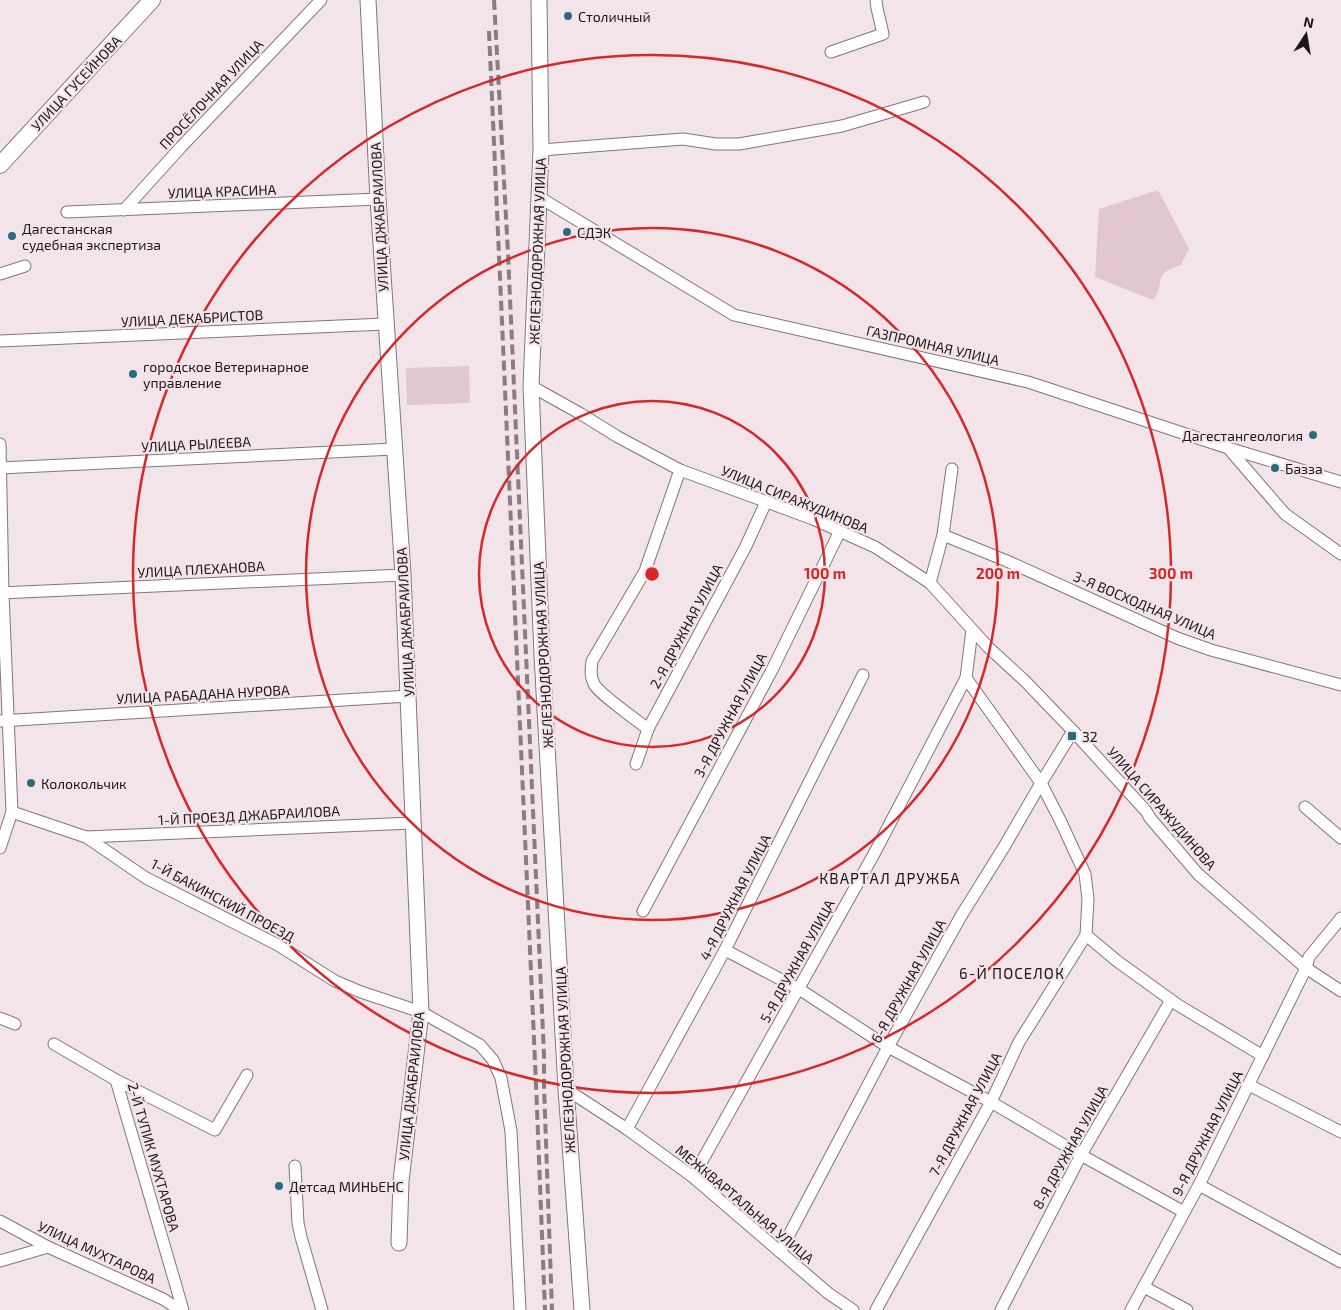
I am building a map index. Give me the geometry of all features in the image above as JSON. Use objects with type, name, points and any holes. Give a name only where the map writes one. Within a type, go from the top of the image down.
[{"type":"main road","name":"УЛИЦА ГУСЕЙНОВА","points":[[0,165],[152,0]]},
{"type":"street","name":"ПРОСЁЛОЧНАЯ УЛИЦА","points":[[124,210],[181,147],[321,0]]},
{"type":"street","name":"УЛИЦА ДЖАБРАИЛОВА","points":[[368,0],[378,199],[403,575],[421,1012],[400,1181],[399,1243]]},
{"type":"street","name":"ЖЕЛЕЗНОДОРОЖНАЯ УЛИЦА","points":[[540,0],[541,150],[531,386],[542,655],[566,1090],[582,1310]]},
{"type":"street","points":[[831,52],[883,34],[876,0]]},
{"type":"street","points":[[541,150],[683,139],[716,144],[739,144],[842,126],[924,102]]},
{"type":"street","name":"ГАЗПРОМНАЯ УЛИЦА","points":[[539,197],[734,315],[1028,382],[1228,448],[1341,482]]},
{"type":"street","name":"УЛИЦА КРАСИНА","points":[[67,212],[378,199]]},
{"type":"street","points":[[0,274],[24,266]]},
{"type":"street","name":"УЛИЦА ДЕКАБРИСТОВ","points":[[0,341],[386,324]]},
{"type":"street","name":"УЛИЦА СИРАЖУДИНОВА","points":[[531,386],[680,470],[813,519],[840,531],[875,548],[930,583],[972,630],[1073,731],[1146,811],[1198,874],[1306,968],[1341,990]]},
{"type":"street","points":[[0,444],[4,721],[12,812],[0,848]]},
{"type":"street","points":[[1228,448],[1285,514],[1341,554]]},
{"type":"street","name":"УЛИЦА РЫЛЕЕВА","points":[[1,468],[394,449]]},
{"type":"street","points":[[930,583],[943,535],[952,469]]},
{"type":"street","points":[[648,729],[594,685],[590,672],[592,661],[645,571],[680,470]]},
{"type":"street","name":"2-Я ДРУЖНАЯ УЛИЦА","points":[[636,764],[648,729],[746,546],[766,502]]},
{"type":"street","name":"3-Я ДРУЖНАЯ УЛИЦА","points":[[643,911],[772,670],[840,531]]},
{"type":"street","name":"3-Я ВОСХОДНАЯ УЛИЦА","points":[[943,535],[1177,638],[1220,653],[1341,685]]},
{"type":"street","name":"УЛИЦА ПЛЕХАНОВА","points":[[2,594],[403,575]]},
{"type":"street","points":[[972,630],[966,678],[1041,783],[1060,820],[1085,874],[1088,899],[1086,934],[1117,961],[1171,1000],[1263,1056]]},
{"type":"street","name":"4-Я ДРУЖНАЯ УЛИЦА","points":[[627,1129],[725,950],[863,675]]},
{"type":"street","name":"5-Я ДРУЖНАЯ УЛИЦА","points":[[694,1177],[874,854],[966,678]]},
{"type":"street","name":"УЛИЦА РАБАДАНА НУРОВА","points":[[4,721],[409,696]]},
{"type":"street","name":"6-Я ДРУЖНАЯ УЛИЦА","points":[[780,1252],[888,1046],[961,916],[1073,731]]},
{"type":"street","points":[[1305,807],[1341,838]]},
{"type":"street","name":"1-Й БАКИНСКИЙ ПРОЕЗД","points":[[12,812],[86,837],[146,878],[278,946],[335,981],[361,992],[421,1012],[480,1045],[493,1060],[501,1078],[511,1132],[520,1310]]},
{"type":"street","name":"1-Й ПРОЕЗД ДЖАБРАИЛОВА","points":[[86,837],[413,823]]},
{"type":"street","name":"9-Я ДРУЖНАЯ УЛИЦА","points":[[1131,1310],[1199,1185],[1249,1086],[1306,968],[1309,957],[1341,918]]},
{"type":"street","name":"7-Я ДРУЖНАЯ УЛИЦА","points":[[876,1310],[991,1102],[1019,1042],[1086,934]]},
{"type":"street","points":[[725,950],[799,990],[888,1046],[991,1102],[1184,1212]]},
{"type":"street","name":"8-Я ДРУЖНАЯ УЛИЦА","points":[[1001,1310],[1081,1155],[1171,1000]]},
{"type":"street","points":[[0,1018],[15,1024]]},
{"type":"street","name":"2-Й ТУПИК МУХТАРОВА","points":[[54,1044],[116,1080],[182,1310]]},
{"type":"street","points":[[116,1080],[215,1130],[247,1075]]},
{"type":"street","points":[[1249,1086],[1341,1132]]},
{"type":"street","name":"МЕЖКВАРТАЛЬНАЯ УЛИЦА","points":[[566,1090],[627,1129],[694,1177],[780,1252],[853,1310]]},
{"type":"street","points":[[295,1166],[299,1230],[322,1310]]},
{"type":"street","points":[[1199,1185],[1341,1262]]},
{"type":"street","name":"УЛИЦА МУХТАРОВА","points":[[0,1221],[48,1247],[163,1299],[182,1310]]},
{"type":"street","points":[[0,1262],[48,1247]]},
{"type":"street","points":[[1144,1287],[1187,1310]]},
{"type":"shaded area","points":[[1158,190],[1189,249],[1181,265],[1166,271],[1161,277],[1158,292],[1153,300],[1095,277],[1099,209]]},
{"type":"shaded area","points":[[469,366],[470,403],[407,405],[406,368]]},
{"type":"railway","points":[[494,0],[508,253],[544,1055],[552,1310]]},
{"type":"railway","points":[[489,31],[545,1310]]},
{"type":"place","name":"Столичный","points":[[568,16]]},
{"type":"place","name":"СДЭК","points":[[567,232]]},
{"type":"place","name":"Дагестанская судебная экспертиза","points":[[12,236]]},
{"type":"place","name":"городское Ветеринарное управление","points":[[133,374]]},
{"type":"place","name":"Дагестангеология","points":[[1313,435]]},
{"type":"place","name":"Базза","points":[[1275,468]]},
{"type":"place","name":"32","points":[[1072,736]]},
{"type":"place","name":"Колокольчик","points":[[31,783]]},
{"type":"place","name":"Детсад МИНЬЕНС","points":[[279,1186]]},
{"type":"district","name":"КВАРТАЛ ДРУЖБА","points":[[890,878]]},
{"type":"district","name":"6-Й ПОСЕЛОК","points":[[1012,973]]}]
